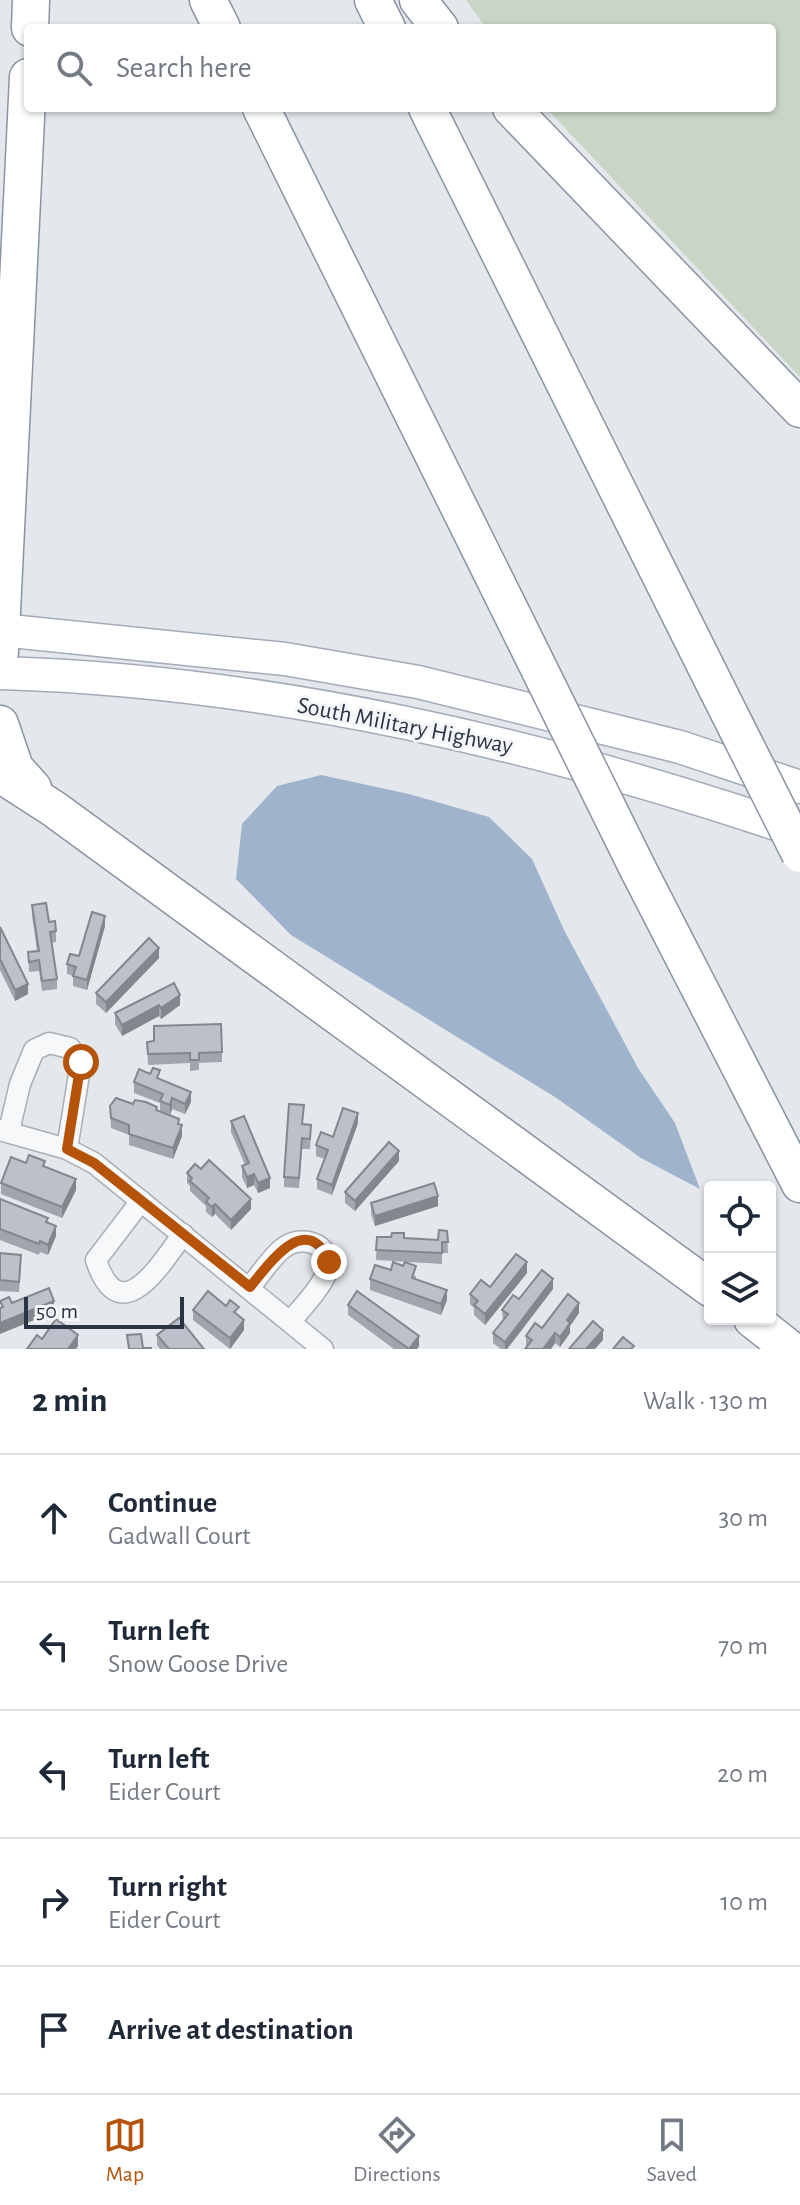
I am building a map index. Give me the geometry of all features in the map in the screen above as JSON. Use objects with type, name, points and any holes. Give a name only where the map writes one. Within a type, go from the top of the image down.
[{"type":"highway","points":[[30,24],[31,0]]},
{"type":"highway","points":[[208,0],[220,24]]},
{"type":"highway","points":[[373,0],[385,24]]},
{"type":"highway","points":[[418,0],[437,24]]},
{"type":"highway","points":[[0,652],[4,498],[26,112]]},
{"type":"highway","points":[[263,112],[638,869],[800,1184]]},
{"type":"highway","points":[[429,112],[800,854]]},
{"type":"highway","points":[[515,112],[800,409]]},
{"type":"highway","points":[[0,724],[15,768],[54,809]]},
{"type":"highway","points":[[0,774],[54,809],[704,1284]]},
{"type":"highway","points":[[760,1325],[790,1349]]},
{"type":"main road","name":"South Military Highway","points":[[0,630],[285,659],[418,682],[680,747],[800,787]]},
{"type":"main road","name":"South Military Highway","points":[[0,673],[219,693],[403,722],[635,778],[800,832]]},
{"type":"street","points":[[67,1149],[81,1062],[70,1048],[49,1043],[34,1050],[4,1131],[67,1149],[94,1163],[323,1349]]},
{"type":"street","points":[[141,1201],[96,1260],[101,1276],[113,1289],[129,1293],[143,1288],[183,1234]]},
{"type":"street","points":[[250,1287],[281,1249],[294,1241],[310,1240],[324,1249],[329,1262],[325,1278],[291,1321]]},
{"type":"green space","points":[[466,0],[800,0],[800,377],[550,112],[776,112],[776,24],[483,24]]},
{"type":"water","points":[[321,775],[409,794],[489,817],[532,859],[565,932],[638,1068],[675,1123],[700,1189],[641,1158],[555,1097],[291,935],[236,879],[242,824],[277,786]]},
{"type":"building","points":[[46,903],[49,922],[55,921],[56,931],[50,932],[57,979],[42,981],[39,960],[29,962],[28,952],[39,951],[32,905]]},
{"type":"building","points":[[92,912],[105,916],[87,980],[73,976],[76,967],[67,964],[70,954],[79,956]]},
{"type":"building","points":[[0,927],[28,984],[15,990],[0,959]]},
{"type":"building","points":[[149,938],[159,948],[106,1002],[96,993]]},
{"type":"building","points":[[174,983],[180,995],[161,1008],[159,1005],[122,1025],[115,1013]]},
{"type":"building","points":[[221,1024],[222,1052],[199,1053],[199,1060],[190,1060],[190,1053],[148,1054],[147,1042],[154,1041],[154,1026]]},
{"type":"building","points":[[153,1068],[160,1070],[157,1078],[191,1092],[185,1104],[172,1098],[170,1105],[160,1101],[163,1094],[134,1082],[139,1069],[150,1074]]},
{"type":"building","points":[[116,1098],[133,1104],[135,1100],[146,1102],[157,1107],[156,1110],[179,1119],[178,1124],[182,1125],[173,1148],[129,1134],[129,1125],[111,1118],[110,1106]]},
{"type":"building","points":[[289,1104],[304,1105],[302,1124],[311,1125],[310,1139],[302,1138],[299,1178],[284,1177]]},
{"type":"building","points":[[343,1108],[358,1113],[332,1185],[317,1179],[328,1150],[316,1145],[321,1132],[333,1137]]},
{"type":"building","points":[[244,1116],[270,1178],[258,1183],[254,1174],[247,1177],[242,1166],[249,1163],[231,1121]]},
{"type":"building","points":[[389,1142],[399,1151],[355,1201],[345,1192]]},
{"type":"building","points":[[29,1155],[45,1161],[43,1166],[76,1179],[62,1207],[1,1183],[11,1157],[26,1163]]},
{"type":"building","points":[[209,1160],[251,1199],[231,1220],[215,1204],[212,1207],[206,1202],[209,1198],[190,1181],[192,1178],[187,1173],[195,1164],[201,1169]]},
{"type":"building","points":[[434,1183],[438,1196],[375,1216],[371,1203]]},
{"type":"building","points":[[0,1199],[48,1218],[46,1222],[56,1226],[48,1245],[0,1229]]},
{"type":"building","points":[[439,1230],[447,1231],[448,1242],[442,1242],[442,1253],[376,1250],[377,1237],[404,1233],[404,1238],[438,1240]]},
{"type":"building","points":[[0,1253],[21,1255],[19,1282],[0,1280]]},
{"type":"building","points":[[516,1254],[527,1262],[485,1314],[474,1305],[478,1301],[470,1294],[481,1280],[490,1287]]},
{"type":"building","points":[[393,1262],[416,1266],[412,1278],[447,1290],[441,1304],[370,1279],[375,1265],[391,1270]]},
{"type":"building","points":[[542,1270],[553,1279],[505,1342],[493,1333],[508,1314],[502,1310],[513,1295],[519,1299]]},
{"type":"building","points":[[49,1288],[54,1301],[0,1323],[0,1308],[3,1307],[0,1301],[9,1297],[12,1303]]},
{"type":"building","points":[[208,1291],[226,1306],[230,1300],[239,1307],[234,1312],[244,1320],[230,1338],[193,1310]]},
{"type":"building","points":[[357,1291],[419,1336],[409,1349],[348,1305]]},
{"type":"building","points":[[568,1294],[579,1303],[560,1337],[555,1333],[543,1349],[525,1349],[532,1340],[526,1336],[535,1323],[542,1328]]},
{"type":"building","points":[[179,1318],[204,1349],[169,1349],[157,1335]]},
{"type":"building","points":[[56,1319],[78,1335],[68,1349],[27,1349],[37,1335],[42,1339]]},
{"type":"building","points":[[593,1321],[603,1330],[586,1349],[569,1349]]},
{"type":"building","points":[[141,1334],[143,1348],[151,1349],[129,1349],[127,1335]]},
{"type":"building","points":[[623,1337],[634,1346],[631,1349],[613,1349]]},
{"type":"route","points":[[81,1062],[78,1098],[67,1149],[94,1163],[250,1287],[281,1249],[294,1241],[310,1240],[324,1249],[329,1262]]}]
